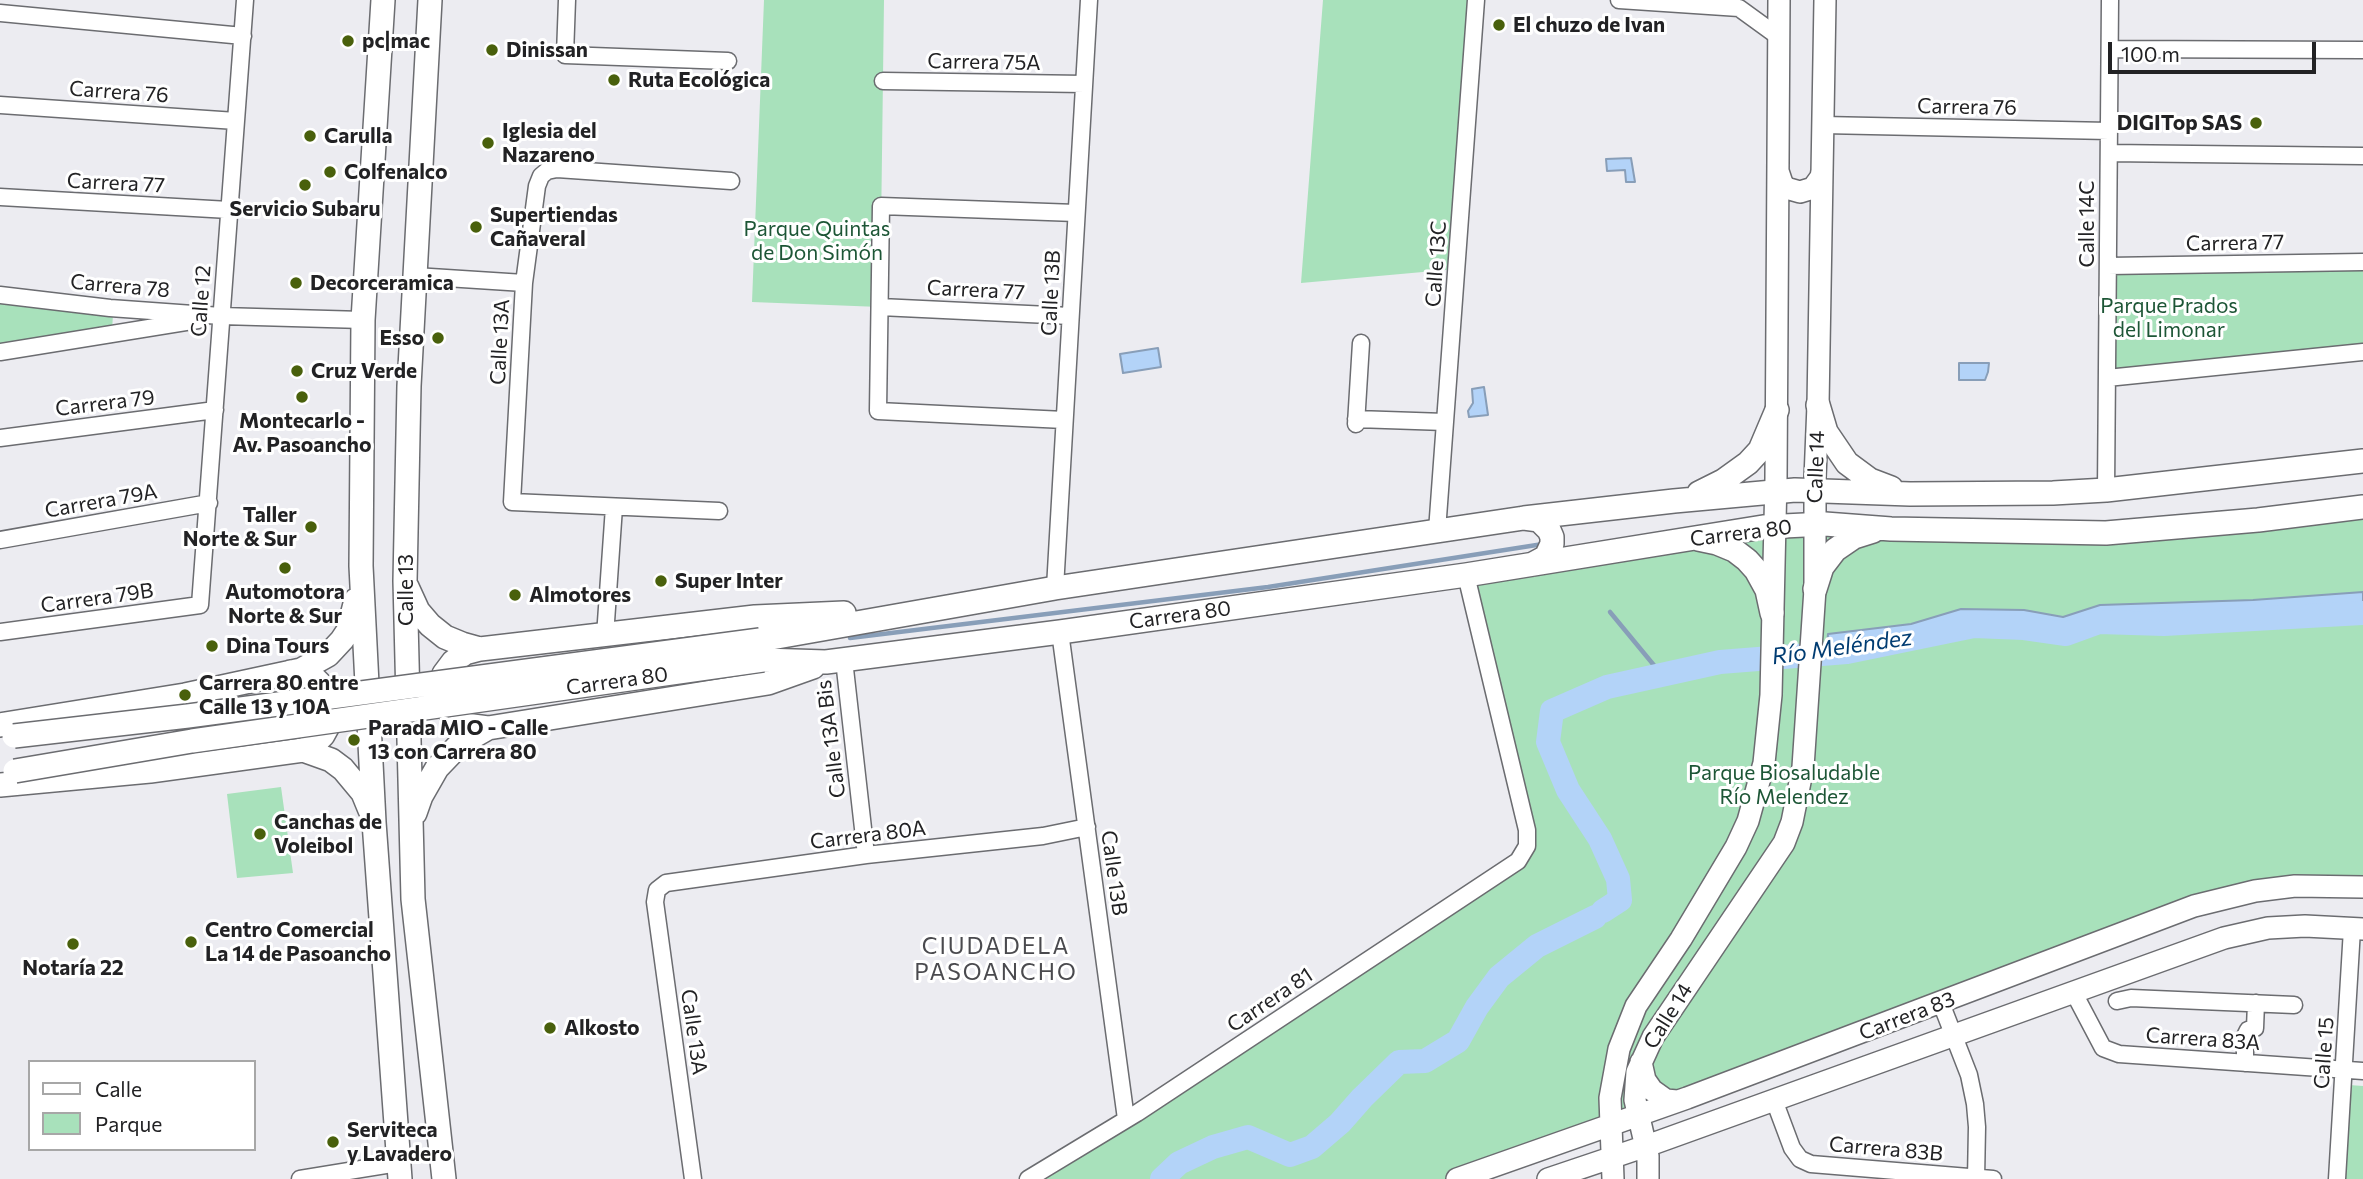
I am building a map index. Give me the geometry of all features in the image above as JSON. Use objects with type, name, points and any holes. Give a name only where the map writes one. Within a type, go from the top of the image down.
[{"type":"main road","name":"Calle 13","points":[[383,0],[363,320],[361,566],[374,822],[399,1171]]},
{"type":"main road","name":"Calle 13","points":[[430,0],[409,386],[405,581],[413,899],[444,1179]]},
{"type":"main road","points":[[1818,405],[1826,432],[1847,463],[1870,480],[1910,494]]},
{"type":"main road","points":[[1674,501],[1711,488],[1748,463],[1760,450],[1777,410]]},
{"type":"main road","name":"Carrera 80","points":[[5,777],[192,741],[762,650],[952,607],[1055,588],[1524,518],[1815,489],[1910,494],[2106,490],[2363,461]]},
{"type":"main road","name":"Carrera 80","points":[[5,733],[202,714],[762,650],[835,661],[1466,575],[1726,532],[1774,527],[1814,525],[2106,533],[2258,520],[2363,507]]},
{"type":"main road","points":[[1524,518],[1539,520],[1552,537],[1550,551],[1546,557],[1533,564]]},
{"type":"main road","points":[[1815,589],[1822,567],[1844,542],[1865,533],[1891,529]]},
{"type":"main road","points":[[1681,540],[1699,539],[1717,543],[1734,550],[1747,560],[1768,590],[1772,613]]},
{"type":"main road","name":"Carrera 80","points":[[5,733],[290,672],[320,662],[348,631],[361,566]]},
{"type":"main road","points":[[405,581],[418,611],[430,625],[454,640],[480,649]]},
{"type":"main road","points":[[835,661],[768,683],[488,728],[465,725],[453,716],[444,704],[442,689],[444,674],[453,662],[465,653],[480,649],[755,617],[952,607]]},
{"type":"main road","points":[[290,672],[314,679],[324,688],[329,699],[329,724],[314,744],[303,750]]},
{"type":"main road","points":[[412,830],[421,796],[437,768],[460,744],[488,728]]},
{"type":"main road","points":[[303,750],[331,760],[354,780],[366,800],[374,822]]},
{"type":"main road","name":"Carrera 80","points":[[5,777],[150,771],[303,750]]},
{"type":"street","name":"Calle 12","points":[[200,605],[245,0]]},
{"type":"street","points":[[567,0],[565,55],[728,61]]},
{"type":"street","name":"Calle 13B","points":[[1055,588],[1089,0]]},
{"type":"street","name":"Calle 13C","points":[[1437,531],[1476,0]]},
{"type":"street","points":[[1619,0],[1744,4],[1779,37]]},
{"type":"street","name":"Calle 14","points":[[1613,1179],[1610,1098],[1619,1049],[1636,1006],[1737,847],[1748,821],[1764,763],[1771,695],[1776,491],[1779,0]]},
{"type":"street","name":"Calle 14","points":[[1648,1179],[1646,1146],[1638,1115],[1635,1082],[1641,1062],[1670,1010],[1784,843],[1792,822],[1803,767],[1815,589],[1825,0]]},
{"type":"street","name":"Calle 14C","points":[[2106,490],[2110,0]]},
{"type":"street","points":[[0,13],[243,36]]},
{"type":"street","points":[[2110,49],[2363,50]]},
{"type":"street","name":"Carrera 75A","points":[[883,81],[1084,84]]},
{"type":"street","name":"Carrera 76","points":[[0,105],[236,121]]},
{"type":"street","name":"Carrera 76","points":[[1824,125],[2109,131]]},
{"type":"street","points":[[2109,153],[2363,156]]},
{"type":"street","name":"Calle 13A","points":[[614,507],[512,502],[524,283],[537,186],[541,176],[547,171],[557,169],[731,181]]},
{"type":"street","points":[[1778,169],[1786,188],[1800,192],[1813,188],[1821,177],[1822,170]]},
{"type":"street","name":"Carrera 77","points":[[0,197],[229,210]]},
{"type":"street","points":[[1064,420],[878,411],[881,205],[1076,213]]},
{"type":"street","name":"Carrera 77","points":[[2108,266],[2363,262]]},
{"type":"street","points":[[415,275],[524,283]]},
{"type":"street","name":"Carrera 78","points":[[0,295],[110,308],[221,316],[363,320]]},
{"type":"street","name":"Carrera 77","points":[[880,307],[1070,316]]},
{"type":"street","points":[[0,352],[221,316]]},
{"type":"street","points":[[1361,343],[1356,422],[1445,422]]},
{"type":"street","points":[[2107,378],[2363,352]]},
{"type":"street","name":"Carrera 79","points":[[0,438],[215,410]]},
{"type":"street","name":"Carrera 79A","points":[[0,540],[209,503]]},
{"type":"street","points":[[605,636],[614,507],[719,511]]},
{"type":"street","name":"Carrera 81","points":[[1028,1179],[1126,1119],[1518,861],[1527,846],[1527,830],[1466,575]]},
{"type":"street","name":"Carrera 79B","points":[[0,632],[200,605]]},
{"type":"street","name":"Calle 13B","points":[[1060,632],[1126,1119]]},
{"type":"street","name":"Calle 13A Bis","points":[[835,661],[866,855]]},
{"type":"street","name":"Carrera 80A","points":[[657,890],[666,883],[866,855],[1043,835],[1087,827]]},
{"type":"street","name":"Carrera 83","points":[[1457,1179],[1610,1126],[2194,906],[2255,891],[2295,886],[2363,887]]},
{"type":"street","name":"Calle 13A","points":[[657,890],[655,902],[693,1179]]},
{"type":"street","name":"Carrera 83","points":[[1548,1179],[2224,938],[2280,927],[2358,929]]},
{"type":"street","name":"Calle 15","points":[[2337,1179],[2344,1070],[2358,929]]},
{"type":"street","name":"Carrera 83A","points":[[2074,993],[2102,1048],[2119,1054],[2363,1071]]},
{"type":"street","points":[[2117,1001],[2131,998],[2294,1004]]},
{"type":"street","points":[[1941,1003],[1969,1075],[1975,1104],[1982,1179]]},
{"type":"street","points":[[2245,1063],[2245,1036],[2248,1030],[2255,1028],[2256,1003]]},
{"type":"street","points":[[1641,1062],[1645,1080],[1651,1090],[1666,1100],[1677,1101]]},
{"type":"street","name":"Carrera 83B","points":[[1774,1100],[1792,1148],[1800,1159],[1811,1164],[1982,1179]]},
{"type":"street","points":[[300,1179],[399,1171]]},
{"type":"green space","name":"Parque Quintas de Don Simón","points":[[764,0],[884,0],[880,307],[752,302]]},
{"type":"green space","points":[[1323,0],[1476,0],[1456,269],[1301,283]]},
{"type":"green space","name":"Parque Prados del Limonar","points":[[2363,262],[2363,352],[2107,378],[2108,266]]},
{"type":"green space","points":[[0,295],[113,314],[112,331],[0,352]]},
{"type":"green space","name":"Parque Biosaludable Río Melendez","points":[[2363,507],[2363,887],[2255,891],[1457,1179],[1028,1179],[1527,846],[1466,575],[1726,532],[2106,533]]},
{"type":"green space","name":"Canchas de Voleibol","points":[[281,787],[293,873],[237,878],[227,794]]},
{"type":"green space","points":[[2349,1085],[2363,1086],[2363,1179],[2345,1179]]},
{"type":"water","points":[[1631,158],[1635,182],[1626,182],[1625,170],[1607,171],[1606,159]]},
{"type":"water","points":[[1158,348],[1161,367],[1123,373],[1120,354]]},
{"type":"water","points":[[1959,363],[1989,363],[1985,380],[1959,380]]},
{"type":"water","points":[[1484,387],[1488,415],[1469,417],[1468,411],[1473,403],[1472,389]]},
{"type":"water","points":[[2363,592],[2363,608],[2150,617],[2105,616],[2060,627],[1976,620],[1827,647],[1828,634],[1911,624],[1961,609],[2024,610],[2063,617],[2100,605],[2253,600]]},
{"type":"waterway","points":[[850,638],[1268,587],[1543,544]]},
{"type":"waterway","points":[[1610,612],[1662,675]]},
{"type":"waterway","name":"Río Meléndez","points":[[1603,911],[1620,900],[1618,879],[1600,839],[1568,790],[1548,742],[1552,711],[1607,687],[1720,662],[1847,652],[1974,626],[2024,628],[2066,634],[2099,622],[2164,624],[2363,613]]},
{"type":"waterway","name":"Río Meléndez","points":[[1162,1179],[1179,1163],[1213,1147],[1248,1137],[1290,1155],[1312,1147],[1340,1123],[1399,1062],[1425,1061],[1458,1041],[1477,1007],[1499,977],[1537,946],[1595,917]]},
{"type":"place","name":"El chuzo de Ivan","points":[[1499,25]]},
{"type":"place","name":"pc|mac","points":[[348,41]]},
{"type":"place","name":"Dinissan","points":[[492,50]]},
{"type":"place","name":"Ruta Ecológica","points":[[614,80]]},
{"type":"place","name":"DIGITop SAS","points":[[2256,123]]},
{"type":"place","name":"Carulla","points":[[310,136]]},
{"type":"place","name":"Iglesia del Nazareno","points":[[488,143]]},
{"type":"place","name":"Colfenalco","points":[[330,172]]},
{"type":"place","name":"Servicio Subaru","points":[[305,185]]},
{"type":"place","name":"Supertiendas Cañaveral","points":[[476,227]]},
{"type":"place","name":"Decorceramica","points":[[296,283]]},
{"type":"place","name":"Esso","points":[[438,338]]},
{"type":"place","name":"Cruz Verde","points":[[297,371]]},
{"type":"place","name":"Montecarlo - Av. Pasoancho","points":[[302,397]]},
{"type":"place","name":"Taller Norte & Sur","points":[[311,527]]},
{"type":"place","name":"Automotora Norte & Sur","points":[[285,568]]},
{"type":"place","name":"Super Inter","points":[[661,581]]},
{"type":"place","name":"Almotores","points":[[515,595]]},
{"type":"place","name":"Dina Tours","points":[[212,646]]},
{"type":"place","name":"Carrera 80 entre Calle 13 y 10A","points":[[185,695]]},
{"type":"place","name":"Parada MIO - Calle 13 con Carrera 80","points":[[354,740]]},
{"type":"place","name":"Canchas de Voleibol","points":[[260,834]]},
{"type":"place","name":"Centro Comercial La 14 de Pasoancho","points":[[191,942]]},
{"type":"place","name":"Notaría 22","points":[[73,944]]},
{"type":"place","name":"Alkosto","points":[[550,1028]]},
{"type":"place","name":"Serviteca y Lavadero","points":[[333,1142]]},
{"type":"district","name":"CIUDADELA PASOANCHO","points":[[996,959]]}]
